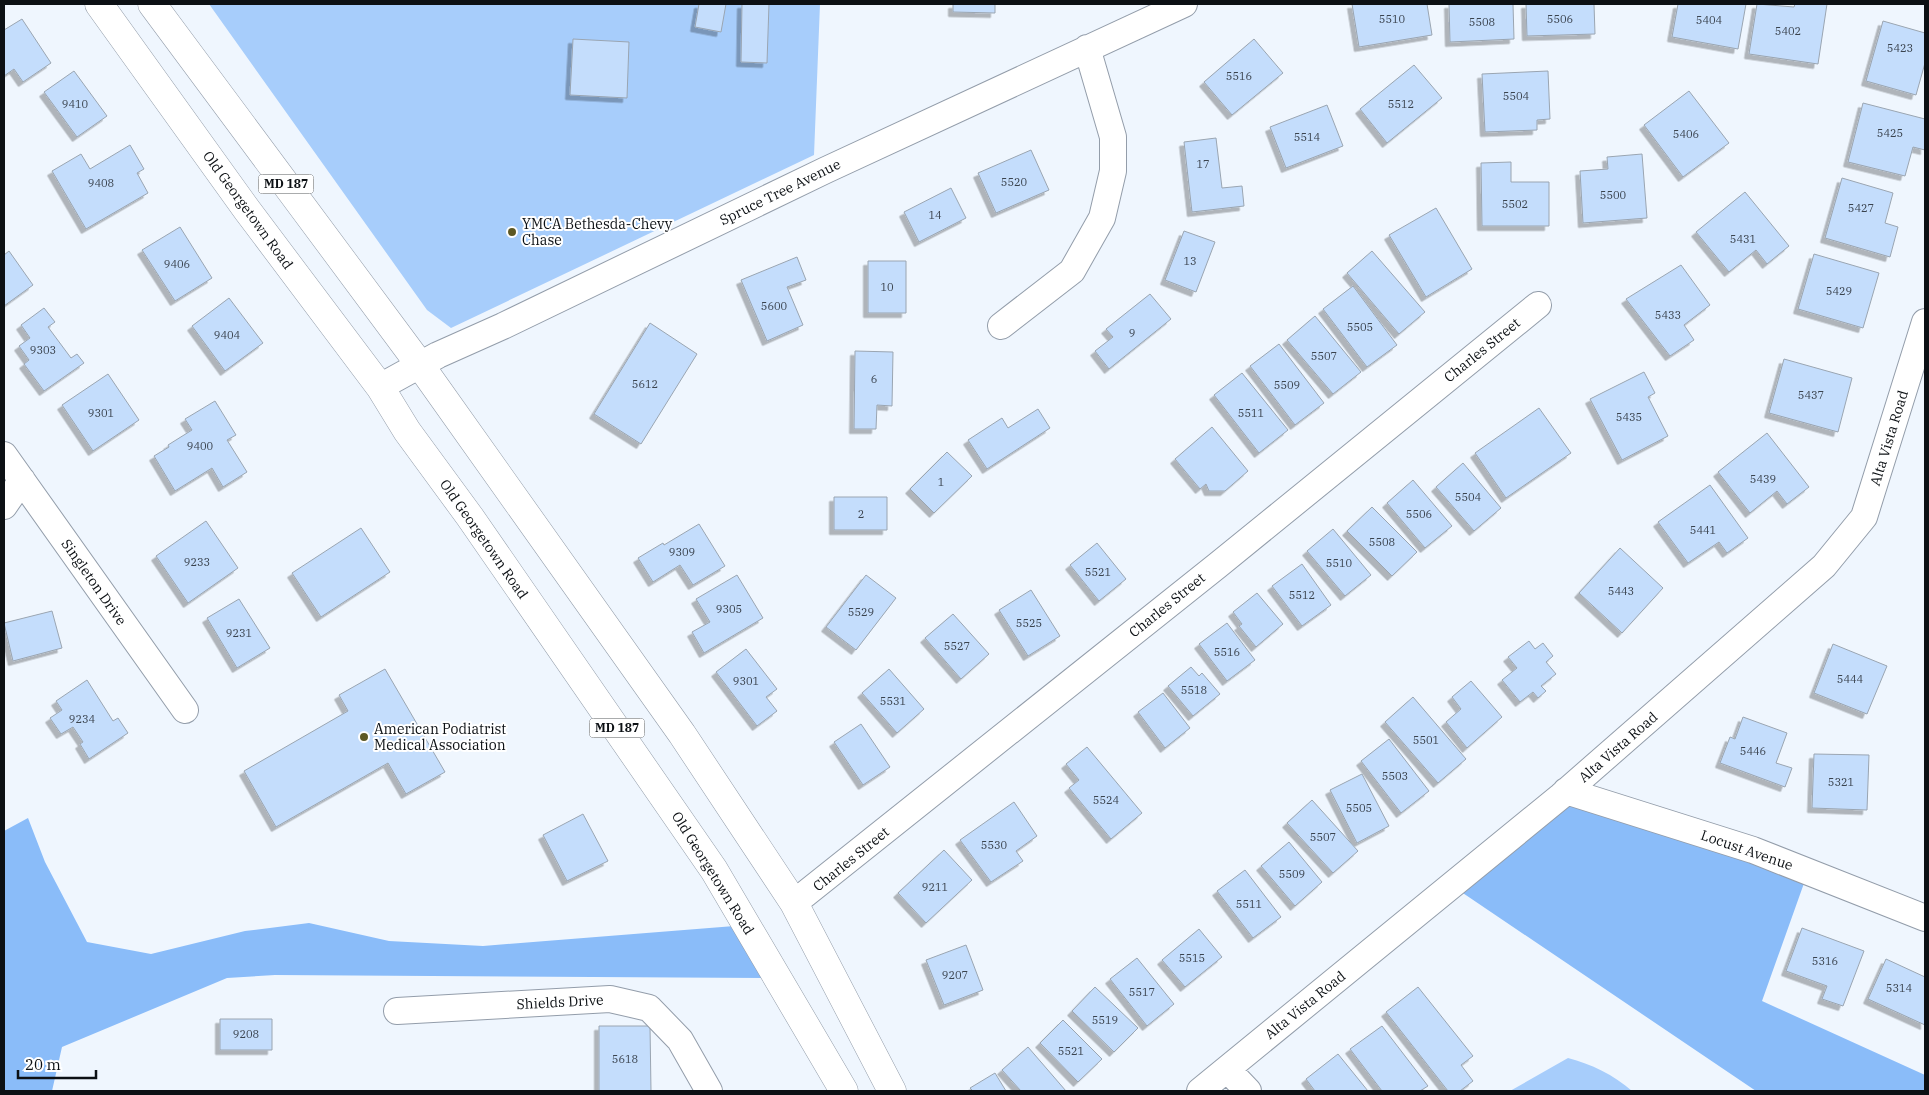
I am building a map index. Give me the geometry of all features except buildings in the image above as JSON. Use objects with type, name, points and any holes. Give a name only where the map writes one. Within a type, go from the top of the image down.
[{"type":"main road","name":"Old Georgetown Road","points":[[99,4],[380,388],[407,431],[470,517],[714,870],[844,1091]]},
{"type":"main road","name":"MD 187","points":[[152,4],[420,365],[682,734],[794,903],[892,1091]]},
{"type":"street","name":"Spruce Tree Avenue","points":[[380,388],[420,365],[826,170],[1184,4]]},
{"type":"street","points":[[1000,326],[1072,270],[1102,218],[1113,171],[1113,136],[1087,48]]},
{"type":"street","name":"Charles Street","points":[[794,903],[1225,559],[1538,305]]},
{"type":"street","name":"Alta Vista Road","points":[[1200,1091],[1566,791],[1824,566],[1864,517],[1925,322]]},
{"type":"street","name":"Singleton Drive","points":[[4,455],[185,710]]},
{"type":"street","points":[[4,506],[22,480]]},
{"type":"street","name":"Locust Avenue","points":[[1566,791],[1753,850],[1925,918]]},
{"type":"street","name":"Shields Drive","points":[[397,1011],[610,999],[649,1008],[680,1040],[709,1091]]},
{"type":"street","points":[[1227,1069],[1248,1091]]},
{"type":"shaded area","name":"YMCA Bethesda-Chevy Chase","points":[[209,4],[820,4],[814,155],[451,328],[427,310]]},
{"type":"shaded area","points":[[1561,796],[1808,872],[1762,1001],[1925,1075],[1925,1091],[1756,1091],[1451,885]]},
{"type":"shaded area","points":[[28,818],[45,862],[87,942],[151,954],[245,931],[309,923],[389,941],[483,946],[747,925],[777,978],[275,975],[227,978],[62,1047],[52,1091],[4,1091],[4,831]]},
{"type":"shaded area","points":[[1568,1058],[1602,1071],[1632,1091],[1510,1091]]},
{"type":"place","name":"YMCA Bethesda-Chevy Chase","points":[[512,232]]},
{"type":"place","name":"American Podiatrist Medical Association","points":[[364,737]]}]
